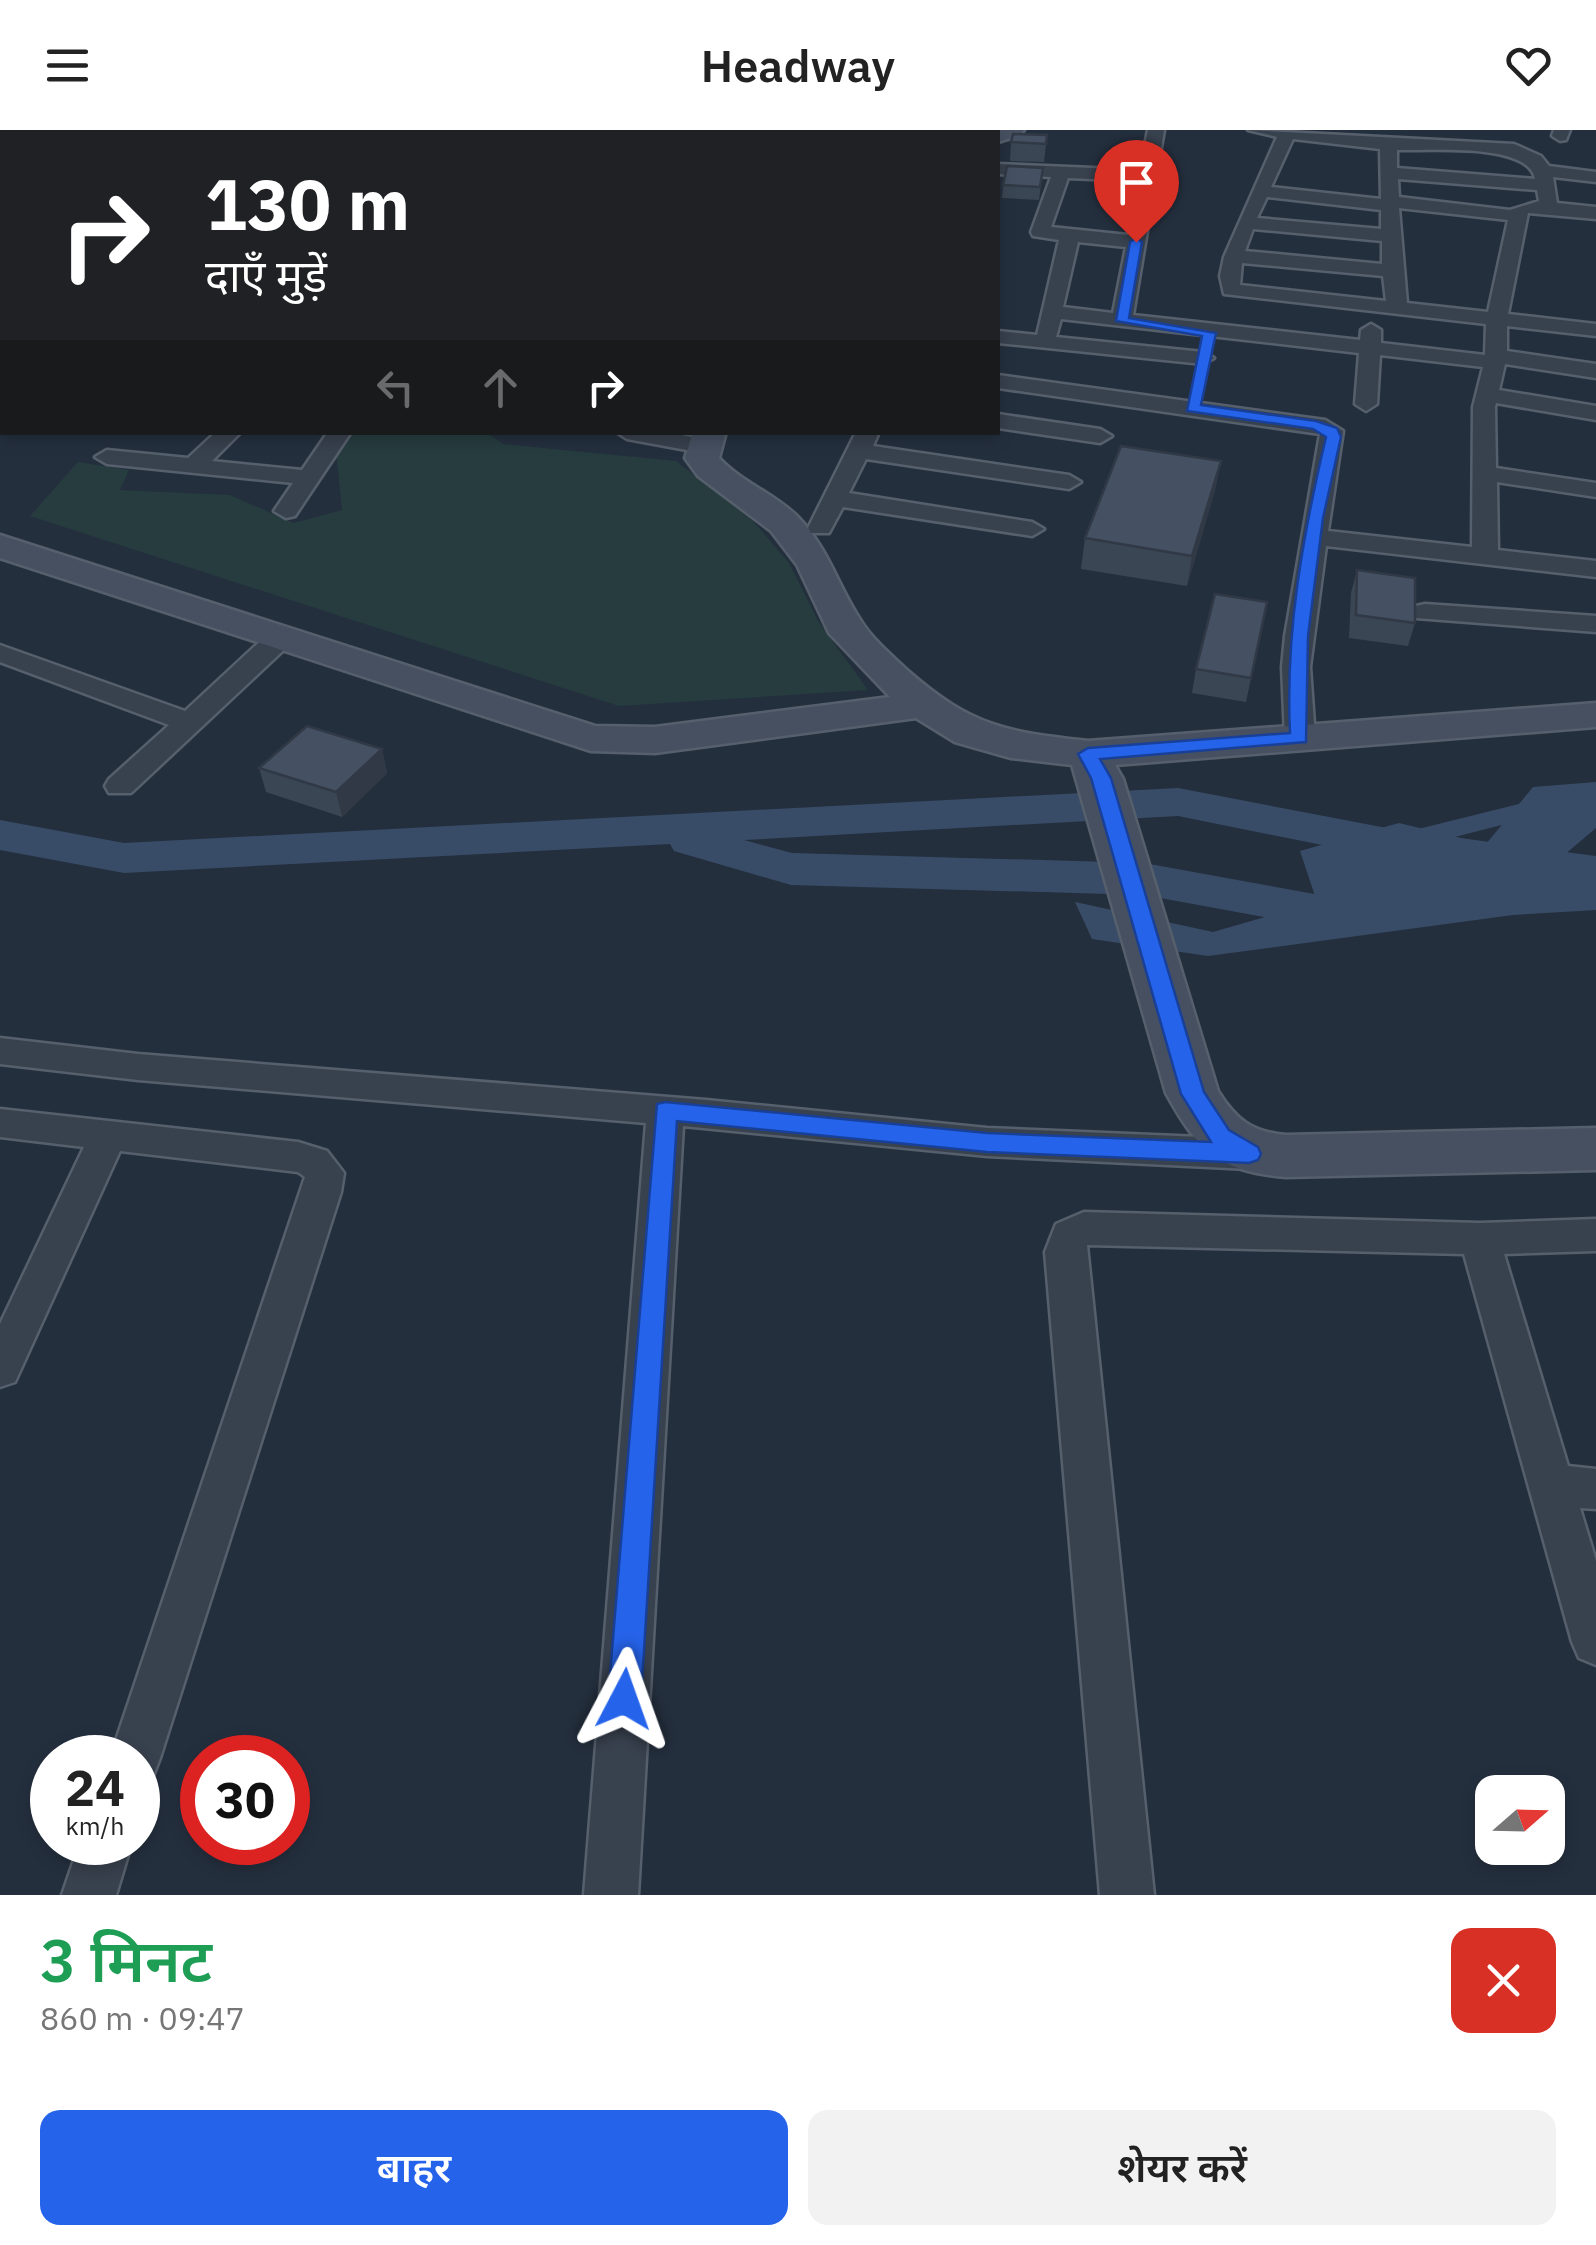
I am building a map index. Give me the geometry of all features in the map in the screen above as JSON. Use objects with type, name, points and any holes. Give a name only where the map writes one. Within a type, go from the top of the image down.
[{"type":"street","points":[[1122,321],[1156,130]]},
{"type":"street","points":[[1256,130],[1388,145],[1499,147],[1525,154],[1545,188],[1596,213]]},
{"type":"street","points":[[1288,132],[1234,256],[1228,284],[1231,290],[1497,316],[1596,330]]},
{"type":"street","points":[[1366,404],[1368,349],[1386,305],[1392,271],[1388,145]]},
{"type":"street","points":[[1000,169],[1148,176]]},
{"type":"street","points":[[1062,171],[1039,228],[1045,234],[1136,242]]},
{"type":"street","points":[[1389,173],[1545,188],[1596,177]]},
{"type":"street","points":[[1485,557],[1483,422],[1495,359],[1497,316],[1518,216],[1545,188]]},
{"type":"street","points":[[1260,191],[1518,216]]},
{"type":"street","points":[[1248,223],[1392,236]]},
{"type":"street","points":[[1046,343],[1069,238]]},
{"type":"street","points":[[1234,256],[1392,271]]},
{"type":"street","points":[[1052,312],[1210,333],[1596,371]]},
{"type":"street","points":[[1198,383],[1210,333]]},
{"type":"street","points":[[1000,337],[1046,343],[1198,383],[1332,431],[1296,667],[1300,738]]},
{"type":"street","points":[[1000,381],[1198,383]]},
{"type":"street","points":[[1488,395],[1596,413]]},
{"type":"street","points":[[1000,421],[1100,436]]},
{"type":"street","points":[[194,466],[227,435]]},
{"type":"street","points":[[286,511],[338,435]]},
{"type":"street","points":[[661,435],[706,439],[702,458],[710,470],[784,522],[799,539],[815,563],[842,625],[872,659],[923,706],[970,733],[1094,766],[1300,738],[1596,716]]},
{"type":"street","points":[[820,528],[864,442],[1069,482]]},
{"type":"street","points":[[107,457],[309,478]]},
{"type":"street","points":[[1484,473],[1596,490]]},
{"type":"street","points":[[832,498],[1032,529]]},
{"type":"street","points":[[1313,536],[1596,569]]},
{"type":"street","points":[[0,546],[591,738],[655,740],[923,706]]},
{"type":"street","points":[[1425,612],[1596,624]]},
{"type":"street","points":[[120,786],[279,639]]},
{"type":"street","points":[[0,652],[189,722]]},
{"type":"street","points":[[1094,766],[1192,1094],[1221,1137],[1249,1154]]},
{"type":"street","points":[[0,1051],[138,1068],[987,1142],[1249,1154],[1596,1149]]},
{"type":"street","points":[[611,1895],[665,1111]]},
{"type":"street","points":[[0,1123],[298,1156],[314,1161],[325,1173],[322,1192],[142,1735]]},
{"type":"street","points":[[0,1369],[108,1136]]},
{"type":"street","points":[[1127,1895],[1064,1252],[1070,1235],[1084,1228],[1480,1238],[1596,1234]]},
{"type":"street","points":[[1480,1238],[1596,1642]]},
{"type":"street","points":[[1551,1485],[1596,1489]]},
{"type":"street","points":[[89,1895],[99,1865]]},
{"type":"green space","points":[[346,435],[490,435],[504,444],[676,461],[753,521],[789,563],[818,621],[868,690],[619,706],[30,516],[78,462],[129,470],[120,490],[230,495],[294,523],[342,510],[336,452]]},
{"type":"water","points":[[1596,782],[1596,828],[1551,866],[1596,870],[1596,910],[1513,915],[1208,956],[1092,939],[1075,902],[1213,932],[1317,902],[1300,851],[1399,823],[1486,844],[1533,787]]},
{"type":"building","points":[[1013,134],[1047,135],[1046,144],[1011,142]]},
{"type":"building","points":[[1007,166],[1043,168],[1040,187],[1003,185]]},
{"type":"building","points":[[1121,446],[1221,461],[1192,556],[1085,538]]},
{"type":"building","points":[[1357,570],[1415,578],[1415,623],[1356,615]]},
{"type":"building","points":[[1215,594],[1267,602],[1251,678],[1196,669]]},
{"type":"building","points":[[307,726],[382,749],[336,792],[259,768]]},
{"type":"waterway","points":[[1400,842],[1596,793]]},
{"type":"waterway","points":[[0,835],[124,858],[1178,802],[1392,844],[1596,872]]},
{"type":"waterway","points":[[691,840],[791,869],[1144,879],[1323,912],[1368,895]]},
{"type":"route","points":[[624,1699],[665,1111],[987,1142],[1249,1154],[1221,1137],[1192,1094],[1101,778],[1088,754],[1300,738],[1296,667],[1299,636],[1315,518],[1334,437],[1332,431],[1316,425],[1192,408],[1210,333],[1122,321],[1136,242]]}]
